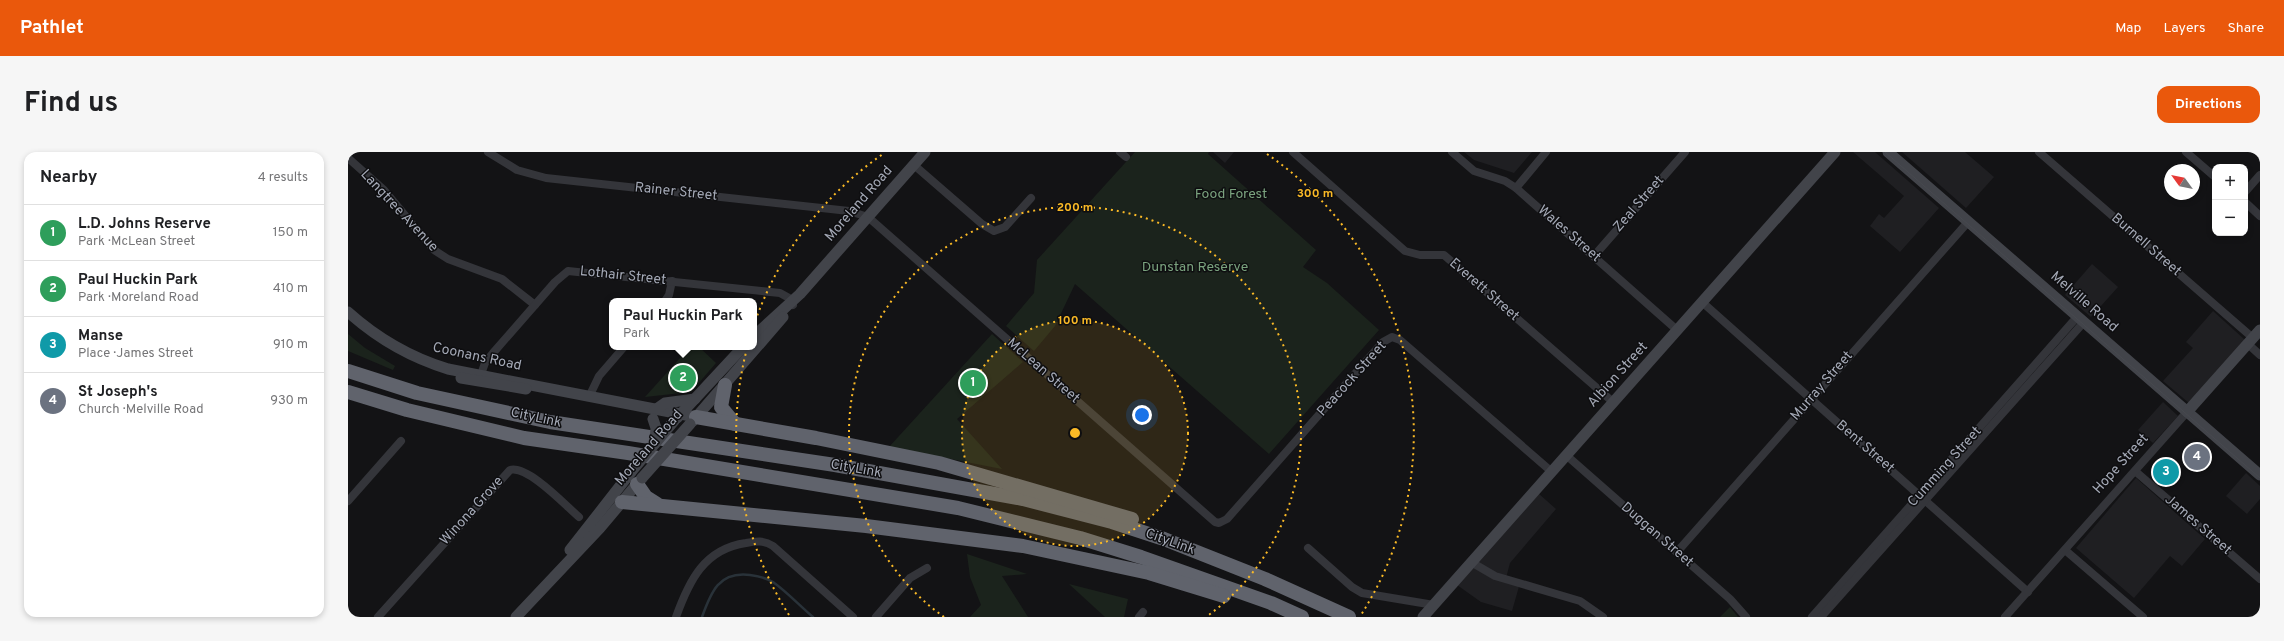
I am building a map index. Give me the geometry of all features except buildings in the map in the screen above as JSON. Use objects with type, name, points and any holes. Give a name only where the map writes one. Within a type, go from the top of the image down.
[{"type":"highway","name":"CityLink","points":[[348,371],[417,393],[550,422],[820,463],[1023,500],[1112,522],[1164,539],[1265,579],[1349,617]]},
{"type":"highway","points":[[724,385],[722,407],[735,424]]},
{"type":"highway","name":"CityLink","points":[[348,392],[407,410],[524,438],[628,453],[958,508],[1080,538],[1141,557],[1272,602],[1302,617]]},
{"type":"highway","points":[[693,420],[735,424],[939,463],[1091,505],[1152,526],[1192,543],[1265,579]]},
{"type":"highway","points":[[637,477],[646,497],[658,504],[672,506]]},
{"type":"highway","points":[[622,502],[866,526],[1023,546],[1149,573],[1291,617]]},
{"type":"main road","name":"Moreland Road","points":[[757,345],[925,152]]},
{"type":"main road","name":"Albion Street","points":[[1425,615],[1835,152]]},
{"type":"main road","name":"Melville Road","points":[[1888,152],[2260,476]]},
{"type":"main road","name":"Moreland Road","points":[[757,333],[795,300]]},
{"type":"main road","name":"Coonans Road","points":[[348,312],[383,340],[409,355],[479,378]]},
{"type":"main road","name":"Coonans Road","points":[[348,319],[381,345],[412,362],[450,375],[479,378],[642,407],[654,415]]},
{"type":"main road","name":"Hope Street","points":[[2187,412],[2254,338]]},
{"type":"main road","name":"Moreland Road","points":[[516,617],[622,502],[637,477],[641,459],[677,418],[741,350]]},
{"type":"main road","name":"Moreland Road","points":[[516,617],[637,477],[693,420],[753,350]]},
{"type":"main road","points":[[654,415],[665,403],[695,399]]},
{"type":"main road","points":[[654,415],[693,420]]},
{"type":"main road","points":[[654,415],[656,428],[655,443]]},
{"type":"street","name":"Rainer Street","points":[[488,152],[517,170],[546,178],[849,212],[868,217]]},
{"type":"street","name":"Everett Street","points":[[1293,152],[1405,251],[1420,255],[1444,255],[1614,402]]},
{"type":"street","name":"Wales Street","points":[[1452,152],[1474,171],[1498,178],[1516,188],[1678,330]]},
{"type":"street","points":[[1516,188],[1546,152]]},
{"type":"street","name":"Zeal Street","points":[[1594,256],[1685,152]]},
{"type":"street","name":"Burnell Street","points":[[2039,152],[2254,338],[2260,355]]},
{"type":"street","points":[[2186,152],[2212,174]]},
{"type":"street","name":"Langtree Avenue","points":[[348,158],[384,190],[434,250],[448,259],[502,279],[535,305]]},
{"type":"street","points":[[914,164],[982,224],[994,231],[1005,227],[1031,198]]},
{"type":"street","points":[[2248,189],[2260,175]]},
{"type":"street","points":[[2248,205],[2260,216]]},
{"type":"street","name":"McLean Street","points":[[868,217],[1212,520],[1219,523]]},
{"type":"street","name":"Murray Street","points":[[1677,552],[1968,222]]},
{"type":"street","name":"Lothair Street","points":[[479,378],[488,358],[535,305],[568,271],[780,293],[795,300]]},
{"type":"street","points":[[667,298],[672,281]]},
{"type":"street","name":"Bent Street","points":[[1702,302],[2028,592]]},
{"type":"street","name":"Cumming Street","points":[[1812,617],[1834,598],[2081,320]]},
{"type":"street","name":"Peacock Street","points":[[1219,523],[1227,519],[1383,342],[1392,337],[1400,340],[1552,472]]},
{"type":"street","points":[[589,397],[599,376],[621,350]]},
{"type":"street","name":"Hope Street","points":[[2005,617],[2187,412]]},
{"type":"street","points":[[348,501],[401,441]]},
{"type":"street","name":"Duggan Street","points":[[1566,456],[1730,599],[1746,617]]},
{"type":"street","name":"Winona Grove","points":[[378,617],[510,470],[518,470],[533,477],[579,517]]},
{"type":"street","name":"James Street","points":[[2135,471],[2260,579]]},
{"type":"street","points":[[676,617],[689,584],[713,556],[726,546],[756,541],[773,546],[853,617]]},
{"type":"street","points":[[1308,548],[1352,587],[1362,593],[1434,605]]},
{"type":"street","points":[[2065,550],[2143,617]]},
{"type":"street","points":[[1471,562],[1494,576],[1580,601],[1603,617]]},
{"type":"street","points":[[876,617],[910,578],[926,568]]},
{"type":"street","name":"Cumming Street","points":[[1822,617],[1834,598]]},
{"type":"shaded area","points":[[1213,152],[1234,152],[1225,163]]},
{"type":"shaded area","points":[[1464,152],[1532,152],[1514,173],[1474,160]]},
{"type":"shaded area","points":[[1853,152],[1875,152],[1939,208],[1900,252],[1870,226],[1879,214],[1884,218],[1904,196]]},
{"type":"shaded area","points":[[1902,152],[1965,152],[1994,177],[1966,208]]},
{"type":"shaded area","points":[[2092,264],[2118,287],[2091,317],[2065,295]]},
{"type":"shaded area","points":[[2213,311],[2245,340],[2189,403],[2163,381],[2193,348],[2186,342]]},
{"type":"shaded area","points":[[2163,402],[2178,416],[2153,443],[2138,430]]},
{"type":"shaded area","points":[[2246,473],[2260,486],[2260,499],[2247,514],[2226,496]]},
{"type":"shaded area","points":[[2136,478],[2205,539],[2182,566],[2170,556],[2134,598],[2076,548]]},
{"type":"shaded area","points":[[1538,493],[1556,509],[1510,563],[1506,578],[1520,583],[1512,611],[1481,602],[1457,585]]},
{"type":"green space","name":"Dunstan Reserve","points":[[1135,152],[1209,152],[1208,154],[1316,250],[1303,267],[1327,283],[1379,330],[1269,454],[1075,284],[1055,326],[1034,351],[1006,326],[1034,293],[1037,260]]},
{"type":"green space","points":[[348,334],[365,348],[395,366],[393,370],[348,351]]},
{"type":"green space","points":[[992,334],[1023,362],[957,419],[1002,469],[889,447]]},
{"type":"green space","points":[[687,350],[702,350],[716,363],[691,392],[645,397]]},
{"type":"green space","points":[[967,554],[1027,574],[1002,576],[1028,617],[970,617],[981,605],[970,577]]},
{"type":"green space","points":[[1069,584],[1128,599],[1124,617],[1105,617]]},
{"type":"green space","points":[[1730,607],[1738,617],[1720,617]]},
{"type":"waterway","points":[[702,617],[709,599],[718,585],[731,576],[739,575],[750,575],[768,579],[783,590],[813,617]]},
{"type":"tram line","points":[[1885,152],[2260,478]]},
{"type":"place","name":"Paul Huckin Park","points":[[683,378]]},
{"type":"place","name":"L.D. Johns Reserve","points":[[973,383]]},
{"type":"place","name":"St Joseph's","points":[[2197,457]]},
{"type":"place","name":"Manse","points":[[2166,472]]},
{"type":"park label","name":"Food Forest","points":[[1231,194]]}]
